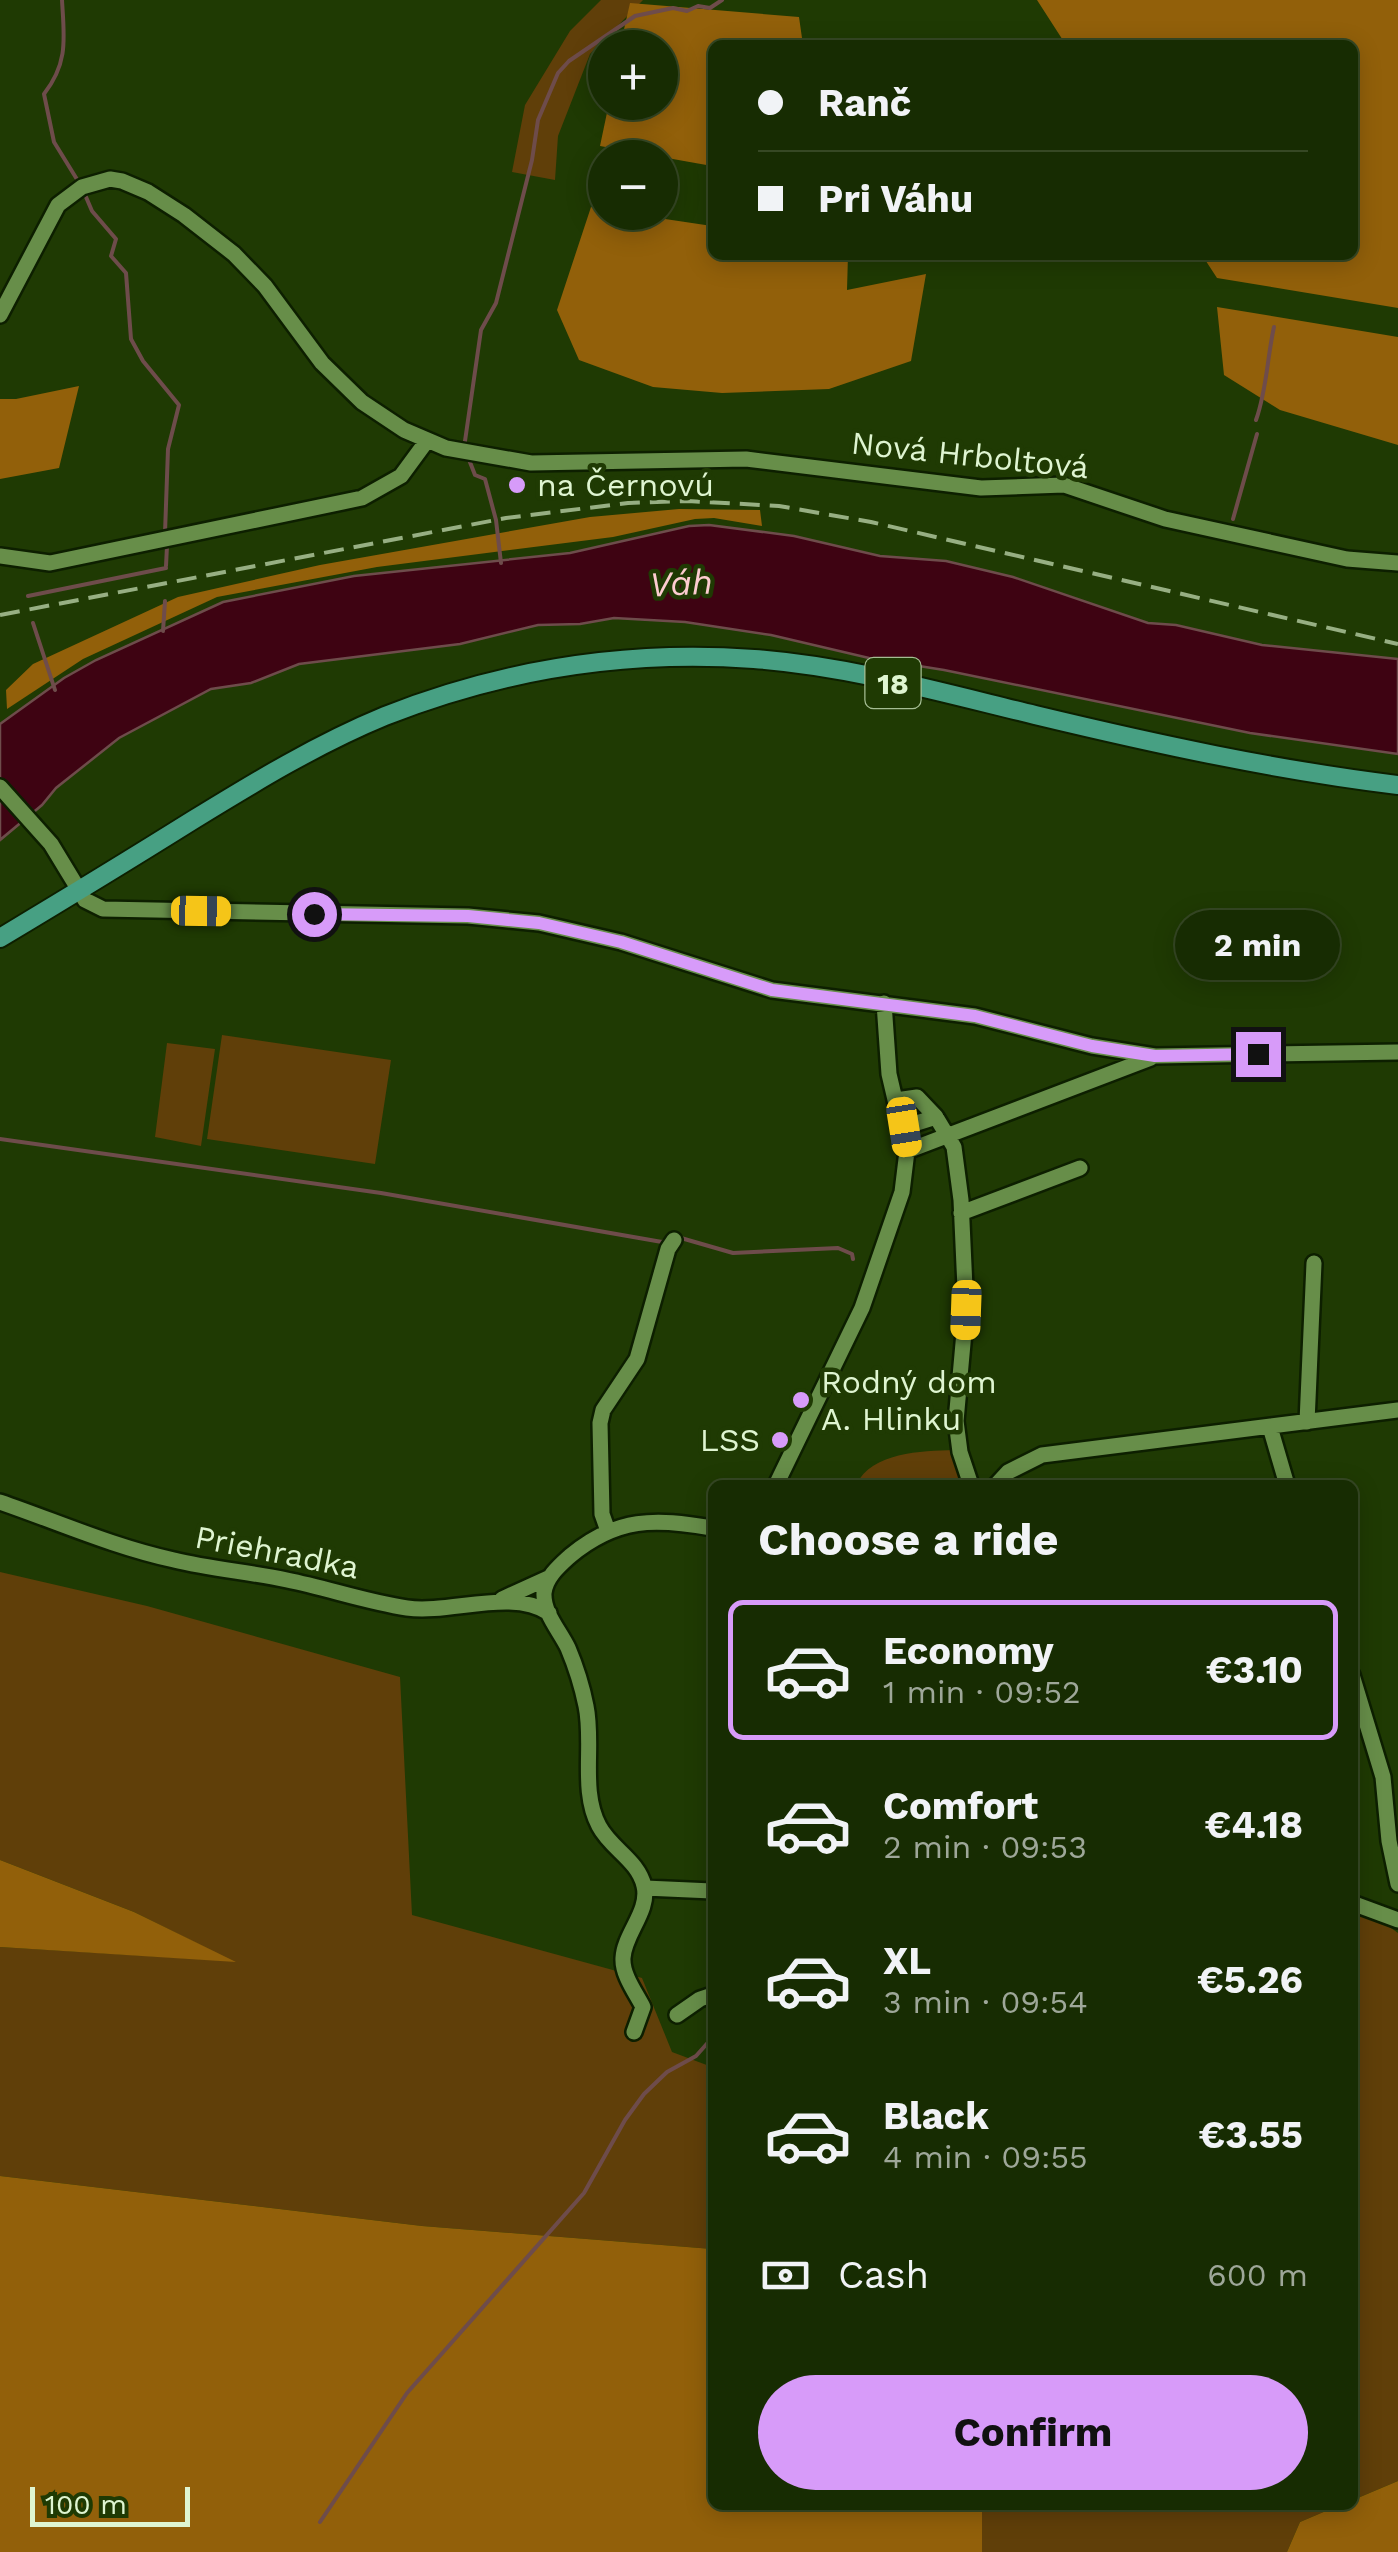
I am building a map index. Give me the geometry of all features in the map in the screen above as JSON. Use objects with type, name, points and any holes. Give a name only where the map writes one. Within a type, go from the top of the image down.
[{"type":"main road","name":"18","points":[[0,938],[252,784],[352,730],[489,682],[610,660],[736,658],[807,666],[941,692],[1221,759],[1398,785]]},
{"type":"street","name":"Nová Hrboltová","points":[[0,315],[58,205],[82,187],[122,181],[184,215],[234,254],[265,286],[308,346],[348,389],[383,418],[426,442],[467,454],[530,464],[746,459],[982,488],[1064,485],[1184,524],[1347,559],[1398,563]]},
{"type":"street","points":[[0,556],[50,563],[362,498],[400,476],[426,442]]},
{"type":"street","points":[[0,786],[51,844],[85,900],[103,909],[468,916],[539,923],[621,942],[772,990],[975,1016],[1092,1046],[1155,1056],[1398,1052]]},
{"type":"street","points":[[778,1480],[862,1308],[902,1192],[907,1150],[888,1074],[884,1003]]},
{"type":"street","points":[[907,1150],[1155,1056]]},
{"type":"street","points":[[896,1100],[916,1097],[936,1117],[954,1148],[962,1213],[966,1310],[956,1421],[960,1452],[970,1480]]},
{"type":"street","points":[[904,1127],[936,1117]]},
{"type":"street","points":[[962,1213],[1080,1168]]},
{"type":"street","points":[[608,1530],[602,1514],[600,1423],[603,1410],[638,1359],[674,1240]]},
{"type":"street","points":[[1307,1422],[1314,1264]]},
{"type":"street","points":[[1001,1480],[1008,1472],[1042,1455],[1398,1410]]},
{"type":"street","points":[[1270,1427],[1286,1480]]},
{"type":"street","name":"Priehradka","points":[[0,1502],[118,1545],[174,1560],[282,1578],[404,1607],[536,1604],[549,1614]]},
{"type":"street","points":[[486,1604],[548,1578],[588,1541],[608,1530],[642,1522],[673,1521],[708,1527]]},
{"type":"street","points":[[548,1578],[544,1594],[549,1614],[566,1644],[586,1703],[591,1732],[592,1804],[599,1827],[634,1864],[645,1888],[643,1905],[623,1959],[643,2007],[634,2032]]},
{"type":"street","points":[[1358,1695],[1383,1777],[1391,1860],[1398,1884]]},
{"type":"street","points":[[645,1888],[708,1891]]},
{"type":"street","points":[[1358,1905],[1398,1920]]},
{"type":"street","points":[[677,2014],[708,1996]]},
{"type":"shaded area","points":[[601,0],[643,0],[614,30],[588,30],[588,59],[558,136],[555,180],[512,172],[525,105],[570,31]]},
{"type":"shaded area","points":[[1037,0],[1398,0],[1398,308],[1217,278],[1205,260],[1358,260],[1358,40],[1063,40]]},
{"type":"shaded area","points":[[630,3],[799,17],[802,40],[708,40],[708,165],[678,160],[678,140],[601,140],[605,120],[678,120],[678,30],[624,30]]},
{"type":"shaded area","points":[[588,216],[588,230],[678,230],[678,221],[708,225],[708,260],[848,260],[847,290],[926,274],[911,361],[829,389],[722,393],[653,387],[579,360],[557,310]]},
{"type":"shaded area","points":[[1217,307],[1398,337],[1398,445],[1280,410],[1224,375]]},
{"type":"shaded area","points":[[79,386],[59,468],[0,479],[0,399]]},
{"type":"shaded area","points":[[679,509],[760,510],[762,526],[695,519],[613,537],[377,567],[217,597],[83,659],[7,709],[6,690],[33,664],[178,597],[320,565],[590,517]]},
{"type":"shaded area","points":[[222,1035],[391,1060],[375,1164],[207,1139]]},
{"type":"shaded area","points":[[167,1043],[215,1049],[201,1146],[155,1137]]},
{"type":"shaded area","points":[[954,1450],[964,1480],[859,1480],[873,1466],[913,1453]]},
{"type":"shaded area","points":[[0,1572],[147,1606],[400,1677],[412,1915],[642,1978],[672,2052],[708,2066],[708,2249],[422,2226],[0,2176],[0,1947],[232,1961],[134,1912],[0,1860]]},
{"type":"shaded area","points":[[0,1860],[134,1912],[236,1962],[0,1947]]},
{"type":"shaded area","points":[[1358,1904],[1398,1933],[1398,2481],[1358,2498]]},
{"type":"shaded area","points":[[0,2176],[422,2226],[708,2249],[708,2510],[982,2510],[982,2552],[0,2552]]},
{"type":"shaded area","points":[[1398,2481],[1398,2552],[1287,2552],[1300,2522],[1328,2510],[1358,2510],[1358,2498]]},
{"type":"shaded area","points":[[982,2510],[1328,2510],[1300,2522],[1287,2552],[982,2552]]},
{"type":"water","name":"Váh","points":[[709,525],[794,536],[880,556],[946,561],[1013,577],[1148,623],[1176,625],[1262,645],[1398,659],[1398,754],[1250,733],[771,635],[685,622],[614,618],[538,625],[460,644],[299,664],[251,683],[211,689],[119,738],[56,788],[0,840],[0,724],[96,660],[223,602],[354,576],[570,553]]},
{"type":"waterway","points":[[62,0],[61,60],[44,94],[54,142],[78,181]]},
{"type":"waterway","points":[[464,448],[481,330],[496,303],[532,160],[538,120],[558,73],[569,61],[635,16],[673,8],[710,8],[722,0]]},
{"type":"waterway","points":[[83,190],[92,211],[116,239],[111,256],[126,273],[131,339],[143,361],[179,405],[168,449],[165,533]]},
{"type":"waterway","points":[[1256,420],[1274,327]]},
{"type":"waterway","points":[[1233,519],[1257,434]]},
{"type":"waterway","points":[[468,457],[475,475],[485,479],[496,520],[501,563]]},
{"type":"waterway","points":[[166,566],[167,546]]},
{"type":"waterway","points":[[28,596],[166,568]]},
{"type":"waterway","points":[[163,631],[165,601]]},
{"type":"waterway","points":[[33,623],[55,690]]},
{"type":"waterway","points":[[0,1139],[381,1193],[666,1240]]},
{"type":"waterway","points":[[681,1238],[733,1253],[838,1248],[852,1254],[853,1259]]},
{"type":"waterway","points":[[320,2522],[407,2393],[584,2193],[644,2094],[708,2042]]},
{"type":"railway","points":[[0,615],[506,518],[628,503],[688,501],[779,506],[871,522],[1398,644]]},
{"type":"place","name":"na Černovú","points":[[517,485]]},
{"type":"place","name":"Rodný dom A. Hlinku","points":[[801,1400]]},
{"type":"place","name":"LSS","points":[[780,1440]]},
{"type":"route","points":[[314,914],[468,916],[539,923],[621,942],[772,990],[975,1016],[1092,1046],[1155,1056],[1258,1054]]}]
